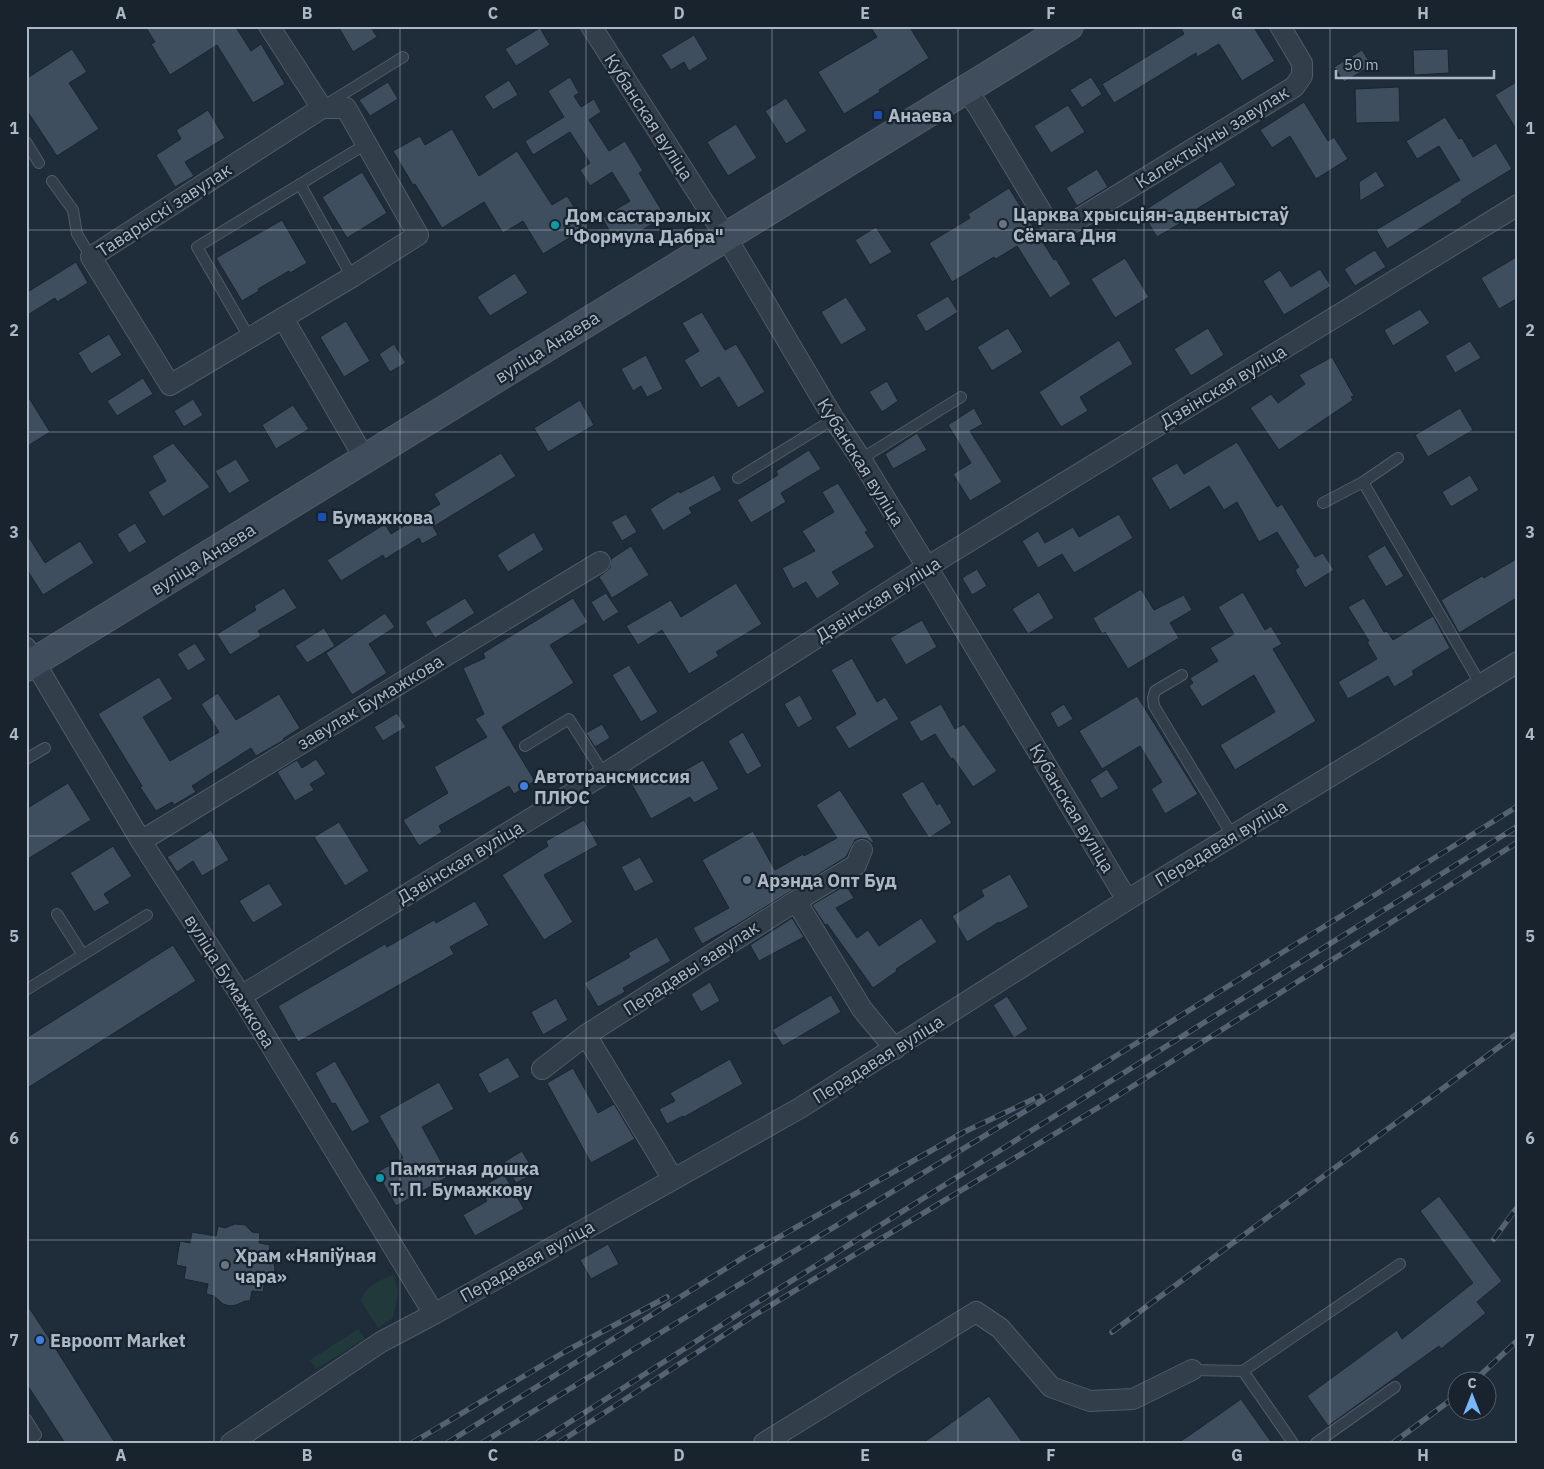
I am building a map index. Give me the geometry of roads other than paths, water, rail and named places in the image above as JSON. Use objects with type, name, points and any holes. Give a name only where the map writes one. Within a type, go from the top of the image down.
[{"type":"street","points":[[269,26],[322,108]]},
{"type":"street","name":"Кубанская вуліца","points":[[591,26],[726,237],[834,419],[927,567],[1127,900]]},
{"type":"street","name":"вуліца Анаева","points":[[29,659],[365,459],[1069,26]]},
{"type":"street","name":"Калектыўны завулак","points":[[966,89],[1045,218],[1059,225],[1074,222],[1294,87],[1302,76],[1302,62],[1280,26]]},
{"type":"street","name":"Таварыскі завулак","points":[[322,108],[346,108],[418,235],[352,277],[170,385],[91,257],[322,108]]},
{"type":"street","name":"Дзвінская вуліца","points":[[242,996],[604,774],[927,567],[1518,205]]},
{"type":"street","points":[[283,318],[365,459]]},
{"type":"street","name":"завулак Бумажкова","points":[[141,842],[600,562]]},
{"type":"street","name":"вуліца Бумажкова","points":[[29,659],[141,842],[242,996],[434,1314]]},
{"type":"street","name":"Перадавая вуліца","points":[[231,1443],[381,1342],[800,1108],[1127,900],[1518,662]]},
{"type":"street","name":"Перадавы завулак","points":[[542,1069],[586,1035],[796,901],[856,865],[862,850]]},
{"type":"street","points":[[796,901],[862,1009],[895,1048]]},
{"type":"street","points":[[586,1035],[673,1179]]},
{"type":"street","points":[[764,1443],[976,1312],[1000,1328],[1051,1388],[1090,1401],[1133,1399],[1192,1370]]},
{"type":"lane","points":[[322,108],[403,57]]},
{"type":"lane","points":[[26,142],[39,163]]},
{"type":"lane","points":[[249,338],[197,246],[366,144]]},
{"type":"lane","points":[[52,181],[72,210],[77,234],[91,257]]},
{"type":"lane","points":[[300,184],[352,277]]},
{"type":"lane","points":[[860,459],[960,397]]},
{"type":"lane","points":[[738,478],[834,419]]},
{"type":"lane","points":[[1323,503],[1363,482],[1398,458]]},
{"type":"lane","points":[[1363,482],[1481,685]]},
{"type":"lane","points":[[1182,675],[1155,691],[1153,698],[1154,706],[1232,835]]},
{"type":"lane","points":[[525,746],[570,719],[604,774]]},
{"type":"lane","points":[[26,759],[45,748]]},
{"type":"lane","points":[[57,914],[83,955]]},
{"type":"lane","points":[[26,990],[147,915]]},
{"type":"lane","points":[[1192,1370],[1243,1371],[1400,1264]]},
{"type":"lane","points":[[1243,1371],[1293,1443]]},
{"type":"lane","points":[[1316,1443],[1395,1387]]},
{"type":"lane","points":[[26,1419],[36,1435],[26,1441]]},
{"type":"railway","points":[[482,1443],[1098,1067],[1518,806]]},
{"type":"railway","points":[[537,1443],[745,1310],[1518,826]]},
{"type":"railway","points":[[558,1443],[753,1316],[1114,1098],[1518,842]]},
{"type":"railway","points":[[1112,1332],[1518,1033]]},
{"type":"railway","points":[[447,1443],[749,1254],[964,1132],[1040,1096]]},
{"type":"railway","points":[[1494,1239],[1518,1206]]},
{"type":"railway","points":[[412,1443],[566,1351],[667,1297]]},
{"type":"railway","points":[[1484,1372],[1518,1340]]},
{"type":"railway","points":[[1393,1443],[1446,1403]]},
{"type":"place","name":"Анаева","points":[[878,115]]},
{"type":"place","name":"Царква хрысціян-адвентыстаў Сёмага Дня","points":[[1003,224]]},
{"type":"place","name":"Дом састарэлых \"Формула Дабра\"","points":[[555,225]]},
{"type":"place","name":"Бумажкова","points":[[322,517]]},
{"type":"place","name":"Автотрансмиссия ПЛЮС","points":[[524,786]]},
{"type":"place","name":"Арэнда Опт Буд","points":[[747,880]]},
{"type":"place","name":"Памятная дошка Т. П. Бумажкову","points":[[380,1178]]},
{"type":"place","name":"Храм «Няпіўная чара»","points":[[225,1265]]},
{"type":"place","name":"Евроопт Market","points":[[40,1340]]}]
